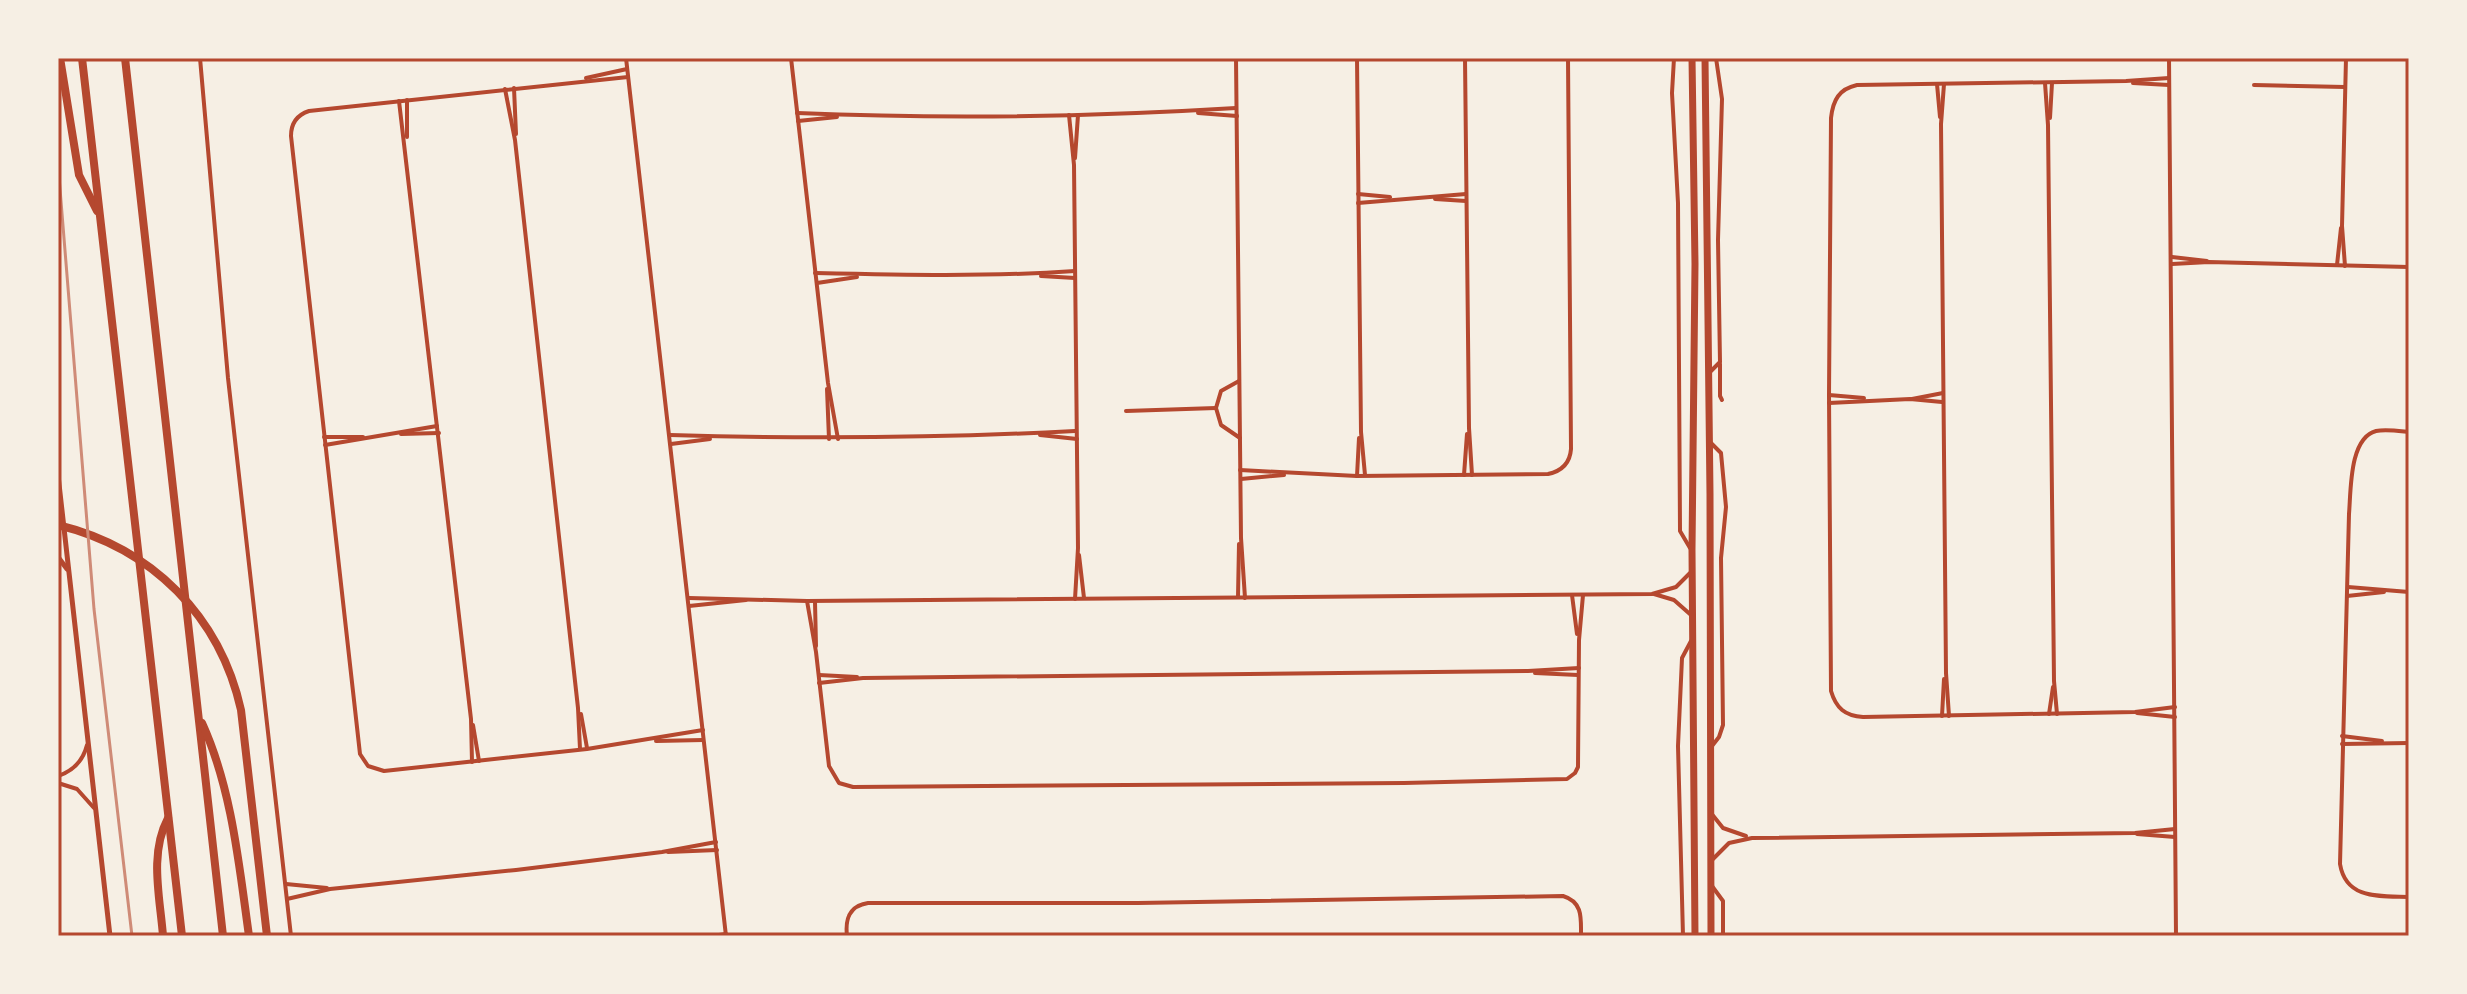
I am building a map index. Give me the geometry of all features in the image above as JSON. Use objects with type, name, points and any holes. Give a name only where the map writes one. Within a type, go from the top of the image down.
[{"type":"highway","points":[[60,58],[79,175],[99,215]]},
{"type":"highway","points":[[82,58],[182,936]]},
{"type":"highway","points":[[125,58],[223,936]]},
{"type":"highway","points":[[58,525],[106,540],[151,566],[189,602],[218,645],[232,676],[241,710],[267,935]]},
{"type":"highway","points":[[198,713],[223,782],[249,936]]},
{"type":"highway","points":[[163,936],[157,855],[160,836],[168,817]]},
{"type":"main road","points":[[1692,58],[1695,936]]},
{"type":"main road","points":[[1705,58],[1711,936]]},
{"type":"street","points":[[200,58],[228,378],[291,936]]},
{"type":"street","points":[[626,58],[726,935],[712,936]]},
{"type":"street","points":[[791,58],[828,383],[838,439]]},
{"type":"street","points":[[1236,58],[1240,479],[1245,598]]},
{"type":"street","points":[[1357,58],[1361,432],[1365,476]]},
{"type":"street","points":[[1465,58],[1472,475]]},
{"type":"street","points":[[1240,470],[1365,476],[1548,474],[1563,467],[1571,449],[1568,58]]},
{"type":"street","points":[[1674,58],[1672,93],[1677,190],[1680,531],[1692,550]]},
{"type":"street","points":[[1716,58],[1723,105],[1718,240],[1722,400]]},
{"type":"street","points":[[2169,58],[2176,936]]},
{"type":"street","points":[[2345,266],[2342,226],[2346,58]]},
{"type":"street","points":[[580,80],[627,69]]},
{"type":"street","points":[[628,77],[309,111],[295,120],[291,136],[360,754],[368,766],[379,771],[580,750],[703,730]]},
{"type":"street","points":[[2169,78],[1857,85],[1839,94],[1831,118],[1831,691],[1841,710],[1863,717],[2135,712],[2175,707]]},
{"type":"street","points":[[2126,81],[2169,85]]},
{"type":"street","points":[[2048,125],[2052,82]]},
{"type":"street","points":[[2045,83],[2057,714]]},
{"type":"street","points":[[1937,84],[1941,124]]},
{"type":"street","points":[[1944,84],[1941,124],[1943,403],[1949,716]]},
{"type":"street","points":[[2254,85],[2345,87]]},
{"type":"street","points":[[514,88],[515,140]]},
{"type":"street","points":[[505,89],[515,140],[578,708],[580,750]]},
{"type":"street","points":[[406,144],[407,100]]},
{"type":"street","points":[[399,101],[471,719],[479,761]]},
{"type":"street","points":[[797,113],[1069,115],[1236,108]]},
{"type":"street","points":[[1192,111],[1237,116]]},
{"type":"street","points":[[1075,599],[1078,548],[1074,165],[1078,114]]},
{"type":"street","points":[[798,121],[843,115]]},
{"type":"street","points":[[1069,115],[1074,165]]},
{"type":"street","points":[[1358,194],[1396,199]]},
{"type":"street","points":[[1358,203],[1466,194]]},
{"type":"street","points":[[1428,198],[1467,201]]},
{"type":"street","points":[[2337,265],[2342,226]]},
{"type":"street","points":[[2172,257],[2209,262]]},
{"type":"street","points":[[2172,264],[2209,262],[2409,267]]},
{"type":"street","points":[[1035,275],[1075,271]]},
{"type":"street","points":[[815,273],[1075,278]]},
{"type":"street","points":[[817,283],[864,276]]},
{"type":"street","points":[[1707,375],[1720,362]]},
{"type":"street","points":[[1239,381],[1221,391],[1216,408],[1221,425],[1240,438]]},
{"type":"street","points":[[828,383],[829,439]]},
{"type":"street","points":[[1910,399],[1943,393]]},
{"type":"street","points":[[1829,395],[1943,403]]},
{"type":"street","points":[[1829,403],[1870,399]]},
{"type":"street","points":[[1126,411],[1216,408]]},
{"type":"street","points":[[325,445],[438,426]]},
{"type":"street","points":[[1464,475],[1469,428]]},
{"type":"street","points":[[670,435],[838,439],[1077,431]]},
{"type":"street","points":[[2409,432],[2377,431],[2368,435],[2359,444],[2355,459],[2349,514],[2340,864],[2344,878],[2362,894],[2409,897]]},
{"type":"street","points":[[1357,476],[1361,432]]},
{"type":"street","points":[[395,434],[439,433]]},
{"type":"street","points":[[1034,434],[1077,439]]},
{"type":"street","points":[[324,437],[369,438]]},
{"type":"street","points":[[671,444],[716,438]]},
{"type":"street","points":[[1708,441],[1721,453],[1726,507],[1721,558],[1723,725],[1719,737],[1710,747]]},
{"type":"street","points":[[1240,479],[1290,474]]},
{"type":"street","points":[[58,475],[110,936]]},
{"type":"street","points":[[1238,597],[1241,538]]},
{"type":"street","points":[[1078,548],[1084,599]]},
{"type":"street","points":[[58,557],[68,570]]},
{"type":"street","points":[[689,598],[815,601],[1652,594],[1676,587],[1692,571]]},
{"type":"street","points":[[2347,587],[2386,592]]},
{"type":"street","points":[[2347,596],[2409,592]]},
{"type":"street","points":[[1652,594],[1674,600],[1692,617]]},
{"type":"street","points":[[1572,595],[1579,640]]},
{"type":"street","points":[[807,601],[829,766],[839,783],[853,787],[1562,780],[1571,777],[1578,767],[1579,640],[1583,595]]},
{"type":"street","points":[[689,606],[752,599]]},
{"type":"street","points":[[815,601],[816,652]]},
{"type":"street","points":[[1683,936],[1678,746],[1682,658],[1692,639]]},
{"type":"street","points":[[819,675],[863,678],[1579,668]]},
{"type":"street","points":[[1528,671],[1579,675]]},
{"type":"street","points":[[1942,716],[1946,673]]},
{"type":"street","points":[[819,683],[863,678]]},
{"type":"street","points":[[2049,714],[2054,681]]},
{"type":"street","points":[[578,708],[587,749]]},
{"type":"street","points":[[2135,712],[2175,717]]},
{"type":"street","points":[[471,719],[472,762]]},
{"type":"street","points":[[2342,736],[2385,742]]},
{"type":"street","points":[[58,776],[70,771],[79,762],[87,739]]},
{"type":"street","points":[[649,740],[704,740]]},
{"type":"street","points":[[2342,744],[2409,743]]},
{"type":"street","points":[[58,783],[77,789],[96,811]]},
{"type":"street","points":[[1710,811],[1728,831],[1752,838]]},
{"type":"street","points":[[1711,862],[1729,843],[1752,838],[2135,833],[2175,829]]},
{"type":"street","points":[[2135,833],[2175,837]]},
{"type":"street","points":[[287,899],[330,889],[516,870],[662,852],[716,842]]},
{"type":"street","points":[[662,852],[717,850]]},
{"type":"street","points":[[286,884],[330,889]]},
{"type":"street","points":[[1711,884],[1723,901],[1723,936]]},
{"type":"street","points":[[847,936],[849,914],[856,906],[868,903],[1138,903],[1563,896],[1574,901],[1581,916],[1581,936]]},
{"type":"railway","points":[[58,164],[94,609],[132,936]]}]
